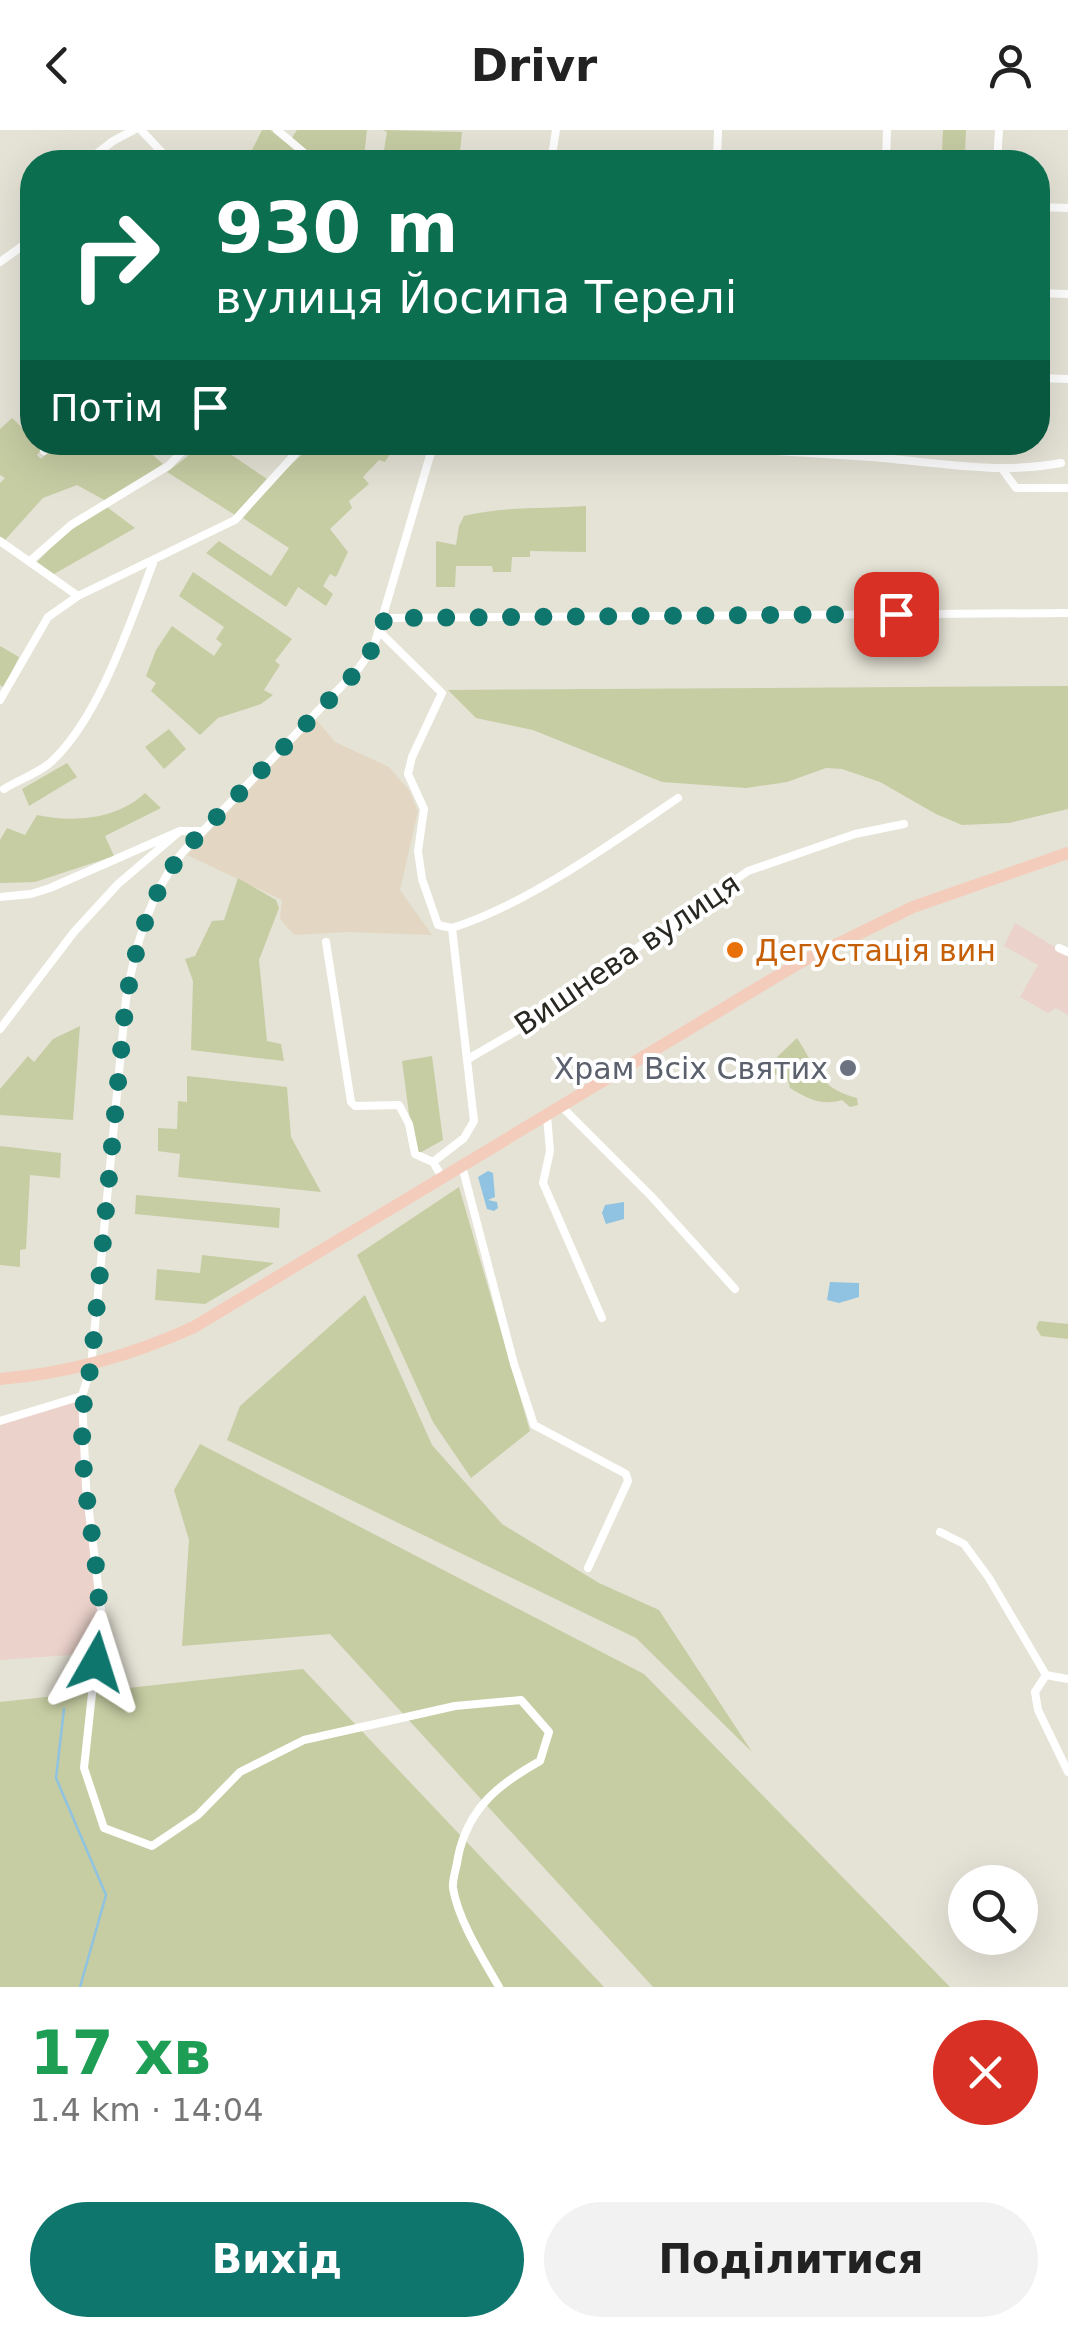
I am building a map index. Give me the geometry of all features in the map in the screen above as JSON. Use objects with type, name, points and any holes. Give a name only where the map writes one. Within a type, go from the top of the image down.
[{"type":"highway","points":[[0,1378],[91,1367],[146,1349],[194,1327],[783,972],[868,927],[976,883],[1068,852]]},
{"type":"street","points":[[101,150],[138,130],[159,150]]},
{"type":"street","points":[[278,130],[301,150]]},
{"type":"street","points":[[30,561],[71,525],[168,466],[179,455]]},
{"type":"street","points":[[0,700],[48,617],[78,596],[235,520],[294,455]]},
{"type":"street","points":[[430,455],[385,618],[360,668],[182,853],[162,882],[140,935],[130,976],[91,1367],[82,1396],[86,1487],[101,1610],[84,1768],[104,1828],[152,1846],[198,1815],[240,1772],[304,1740],[455,1706],[521,1700],[549,1732],[540,1761],[502,1782],[479,1804],[460,1846],[453,1886],[474,1943],[499,1987]]},
{"type":"street","points":[[845,455],[1006,473],[1061,464]]},
{"type":"street","points":[[1006,473],[1014,486],[1068,488]]},
{"type":"street","points":[[0,541],[78,596]]},
{"type":"street","points":[[4,788],[50,763],[90,712],[153,562]]},
{"type":"street","points":[[385,618],[1068,613]]},
{"type":"street","points":[[380,633],[442,693],[408,774],[424,809],[418,851],[422,879],[438,925],[452,928],[490,914],[678,798]]},
{"type":"street","name":"Вишнева вулиця","points":[[468,1059],[525,1026],[748,871],[855,834],[904,824]]},
{"type":"street","points":[[0,897],[31,894],[69,882],[180,831],[203,831]]},
{"type":"street","points":[[0,1029],[74,932],[118,884],[180,831]]},
{"type":"street","points":[[433,1162],[472,1127],[474,1115],[452,928]]},
{"type":"street","points":[[326,942],[351,1102],[356,1106],[399,1105],[409,1124],[415,1154],[433,1162],[442,1178]]},
{"type":"street","points":[[561,1106],[651,1196],[735,1289]]},
{"type":"street","points":[[547,1114],[550,1151],[543,1183],[602,1318]]},
{"type":"street","points":[[462,1166],[534,1425],[626,1474],[628,1481],[588,1568]]},
{"type":"street","points":[[0,1420],[82,1396]]},
{"type":"street","points":[[940,1532],[964,1544],[989,1578],[1046,1675],[1068,1679]]},
{"type":"street","points":[[1046,1675],[1035,1692],[1038,1710],[1068,1772]]},
{"type":"shaded area","points":[[316,719],[335,742],[389,767],[409,790],[418,811],[400,890],[432,935],[294,935],[280,919],[282,900],[187,855]]},
{"type":"shaded area","points":[[1015,923],[1068,955],[1068,1015],[1056,1008],[1048,1013],[1020,997],[1038,965],[1004,946]]},
{"type":"shaded area","points":[[82,1396],[86,1487],[101,1610],[98,1653],[0,1660],[0,1421]]},
{"type":"green space","points":[[262,130],[270,130],[296,150],[252,150]]},
{"type":"green space","points":[[297,130],[367,130],[365,150],[306,150],[292,138]]},
{"type":"green space","points":[[383,130],[462,132],[460,150],[384,150],[387,132]]},
{"type":"green space","points":[[943,130],[966,130],[965,150],[942,150]]},
{"type":"green space","points":[[12,418],[20,426],[20,455],[37,455],[41,459],[45,455],[153,455],[163,464],[106,501],[77,485],[43,498],[4,541],[0,539],[0,483],[5,478],[0,475],[0,429]]},
{"type":"green space","points":[[232,455],[267,479],[235,515],[167,472],[187,457]]},
{"type":"green space","points":[[302,455],[389,455],[363,477],[369,484],[349,501],[352,508],[330,529],[348,552],[336,577],[330,574],[323,586],[333,594],[326,606],[298,587],[286,607],[206,553],[219,541],[271,576],[289,548],[243,518],[274,480]]},
{"type":"green space","points":[[586,506],[586,552],[530,551],[530,557],[512,557],[511,572],[493,572],[492,566],[456,566],[455,587],[436,587],[436,541],[456,545],[464,516],[509,509]]},
{"type":"green space","points":[[107,507],[135,528],[54,574],[37,562],[63,535]]},
{"type":"green space","points":[[193,572],[292,639],[275,661],[280,665],[264,690],[273,695],[261,704],[218,718],[200,735],[151,691],[156,683],[146,676],[156,650],[172,626],[214,656],[222,644],[216,639],[224,627],[179,596]]},
{"type":"green space","points":[[0,646],[19,657],[4,688],[0,685]]},
{"type":"green space","points":[[1068,686],[1068,809],[1009,823],[962,825],[880,782],[842,769],[826,768],[787,782],[746,788],[662,782],[533,730],[476,718],[448,690]]},
{"type":"green space","points":[[169,729],[186,749],[164,769],[145,747]]},
{"type":"green space","points":[[67,763],[77,777],[29,806],[22,789]]},
{"type":"green space","points":[[145,793],[161,808],[105,836],[114,856],[35,882],[0,883],[0,840],[7,828],[25,835],[37,815],[65,819],[94,817],[122,809]]},
{"type":"green space","points":[[238,878],[276,900],[279,908],[259,960],[267,1041],[281,1044],[284,1061],[191,1050],[193,981],[185,959],[195,956],[212,921],[224,920]]},
{"type":"green space","points":[[80,1026],[73,1120],[0,1115],[0,1089],[28,1056],[34,1062],[53,1039]]},
{"type":"green space","points":[[797,1038],[826,1083],[857,1098],[858,1105],[850,1107],[842,1100],[822,1102],[809,1098],[790,1088],[788,1080],[769,1072],[778,1056]]},
{"type":"green space","points":[[432,1056],[443,1140],[418,1154],[413,1144],[402,1061]]},
{"type":"green space","points":[[187,1076],[287,1087],[291,1137],[321,1192],[178,1177],[180,1154],[158,1151],[158,1128],[177,1129],[178,1101],[187,1102]]},
{"type":"green space","points":[[0,1146],[61,1153],[60,1178],[30,1175],[26,1249],[20,1250],[20,1267],[0,1265]]},
{"type":"green space","points":[[459,1187],[530,1431],[471,1478],[433,1422],[357,1255]]},
{"type":"green space","points":[[136,1195],[280,1208],[279,1228],[135,1214]]},
{"type":"green space","points":[[202,1255],[274,1263],[205,1304],[155,1300],[157,1269],[200,1273]]},
{"type":"green space","points":[[365,1295],[432,1445],[502,1524],[599,1583],[659,1610],[752,1752],[636,1638],[227,1440],[240,1406]]},
{"type":"green space","points":[[1039,1321],[1068,1324],[1068,1339],[1041,1336],[1036,1328]]},
{"type":"green space","points":[[200,1444],[644,1674],[950,1987],[653,1987],[330,1634],[182,1646],[189,1540],[174,1490]]},
{"type":"green space","points":[[303,1669],[604,1987],[0,1987],[0,1702]]},
{"type":"water","points":[[488,1171],[493,1173],[495,1197],[488,1200],[497,1202],[494,1211],[487,1209],[478,1177]]},
{"type":"water","points":[[624,1202],[624,1219],[606,1224],[602,1213],[605,1205]]},
{"type":"water","points":[[830,1282],[859,1283],[859,1297],[839,1303],[827,1300]]},
{"type":"waterway","points":[[64,1709],[56,1778],[106,1895],[80,1987]]},
{"type":"place","name":"Дегустація вин","points":[[735,950]]},
{"type":"place","name":"Храм Всіх Святих","points":[[848,1068]]},
{"type":"route","points":[[96,1662],[101,1610],[86,1487],[82,1396],[91,1367],[126,999],[134,955],[162,882],[182,853],[360,668],[385,618],[896,614]]}]
